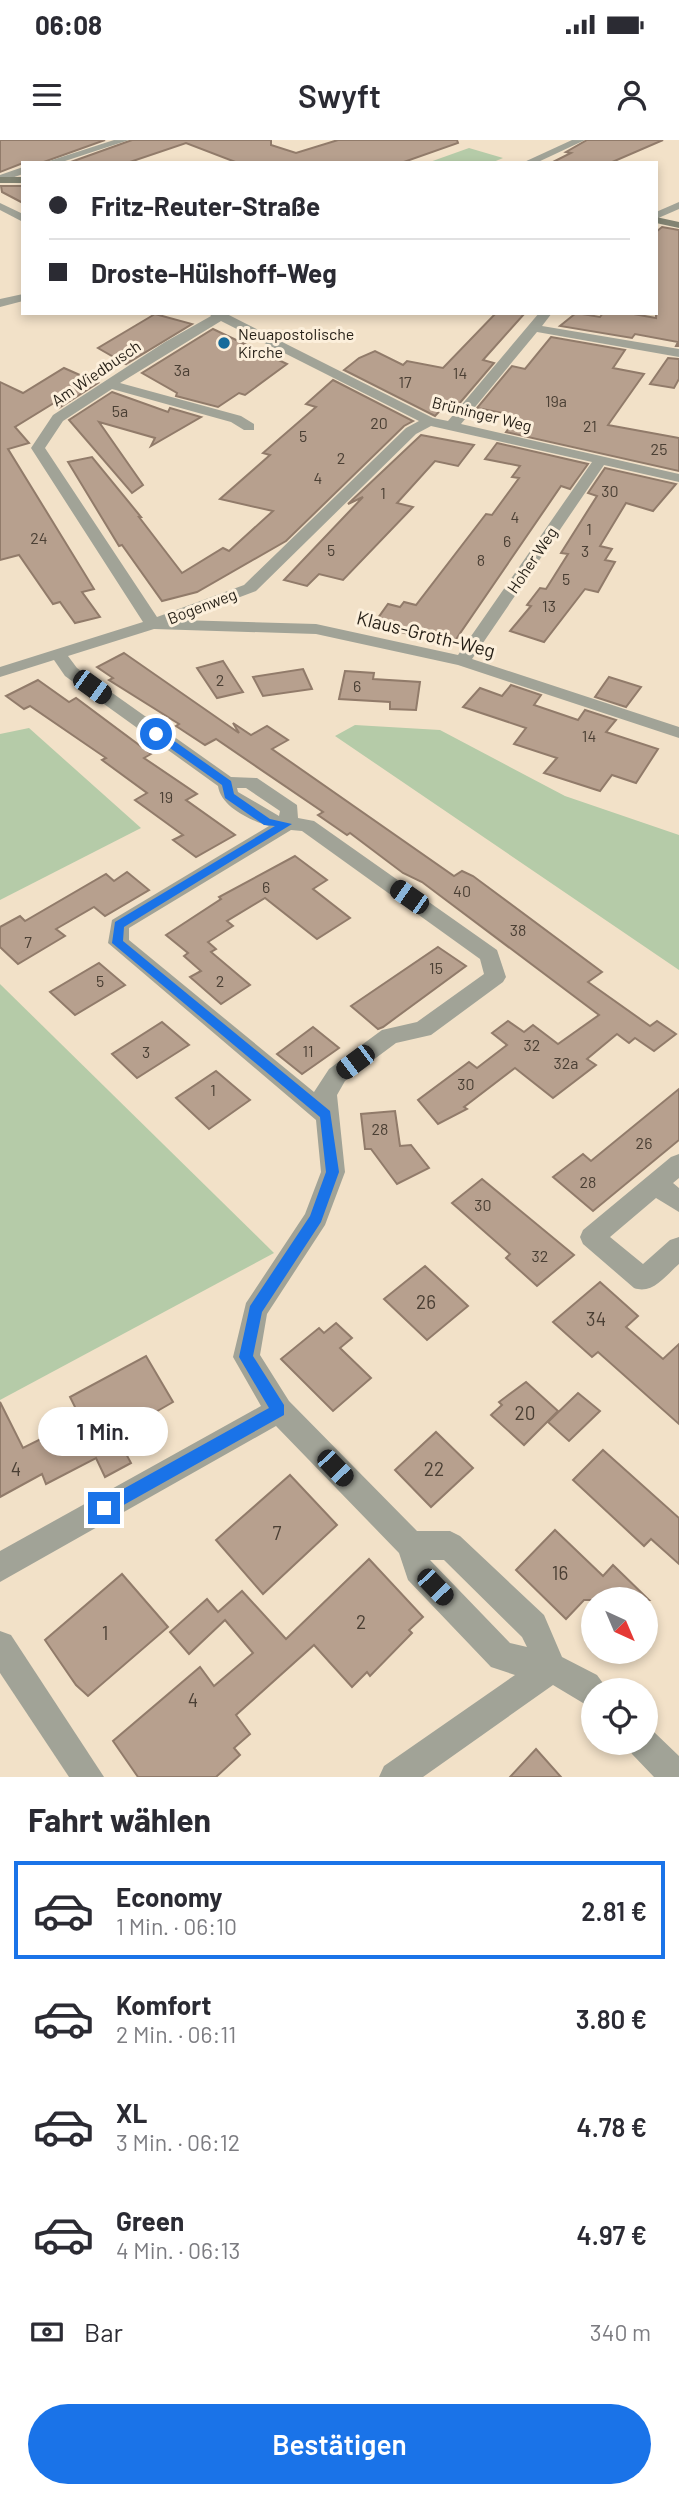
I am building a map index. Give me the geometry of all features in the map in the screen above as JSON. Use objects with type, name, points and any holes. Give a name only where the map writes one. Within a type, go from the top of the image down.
[{"type":"street","points":[[55,161],[124,140]]},
{"type":"street","points":[[532,161],[580,140]]},
{"type":"street","points":[[0,180],[21,171]]},
{"type":"street","points":[[0,180],[21,180]]},
{"type":"street","points":[[658,217],[679,205]]},
{"type":"street","points":[[0,206],[21,218]]},
{"type":"street","points":[[658,219],[679,225]]},
{"type":"street","points":[[0,303],[21,298]]},
{"type":"street","name":"Am Wiedbusch","points":[[153,624],[38,448],[58,418],[217,315]]},
{"type":"street","name":"Brüninger Weg","points":[[217,315],[429,421],[679,478]]},
{"type":"street","points":[[451,427],[544,315]]},
{"type":"street","points":[[534,328],[679,353]]},
{"type":"street","points":[[110,384],[236,419],[248,427]]},
{"type":"street","name":"Bogenweg","points":[[0,671],[153,624],[250,588],[411,431],[429,421]]},
{"type":"street","name":"Hoher Weg","points":[[462,662],[601,459]]},
{"type":"street","name":"Klaus-Groth-Weg","points":[[153,624],[316,629],[462,662],[679,733]]},
{"type":"street","points":[[58,654],[71,672],[227,783],[250,782],[290,809],[287,824]]},
{"type":"street","points":[[326,1115],[118,943],[119,925],[287,824],[307,825],[490,955],[495,977],[424,1029],[390,1036],[337,1075],[324,1094],[333,1172],[316,1218],[255,1311],[246,1357],[279,1410],[411,1545],[418,1570],[502,1656],[551,1668],[581,1686]]},
{"type":"street","points":[[679,1164],[592,1237],[643,1280],[679,1248]]},
{"type":"street","points":[[656,1184],[679,1202]]},
{"type":"street","points":[[0,1567],[279,1410]]},
{"type":"street","points":[[411,1545],[450,1545],[533,1626],[551,1668]]},
{"type":"street","points":[[0,1646],[88,1777]]},
{"type":"street","points":[[395,1777],[551,1668]]},
{"type":"street","points":[[655,1755],[677,1777]]},
{"type":"green space","points":[[469,148],[503,158],[496,161],[433,161]]},
{"type":"green space","points":[[355,725],[440,730],[565,796],[679,835],[679,970],[335,736]]},
{"type":"green space","points":[[29,728],[141,828],[0,900],[0,734]]},
{"type":"green space","points":[[0,984],[274,1253],[0,1400]]},
{"type":"building","points":[[0,140],[105,140],[47,161],[21,161],[21,164],[0,172]]},
{"type":"building","points":[[132,140],[271,140],[271,145],[296,153],[338,140],[457,140],[458,143],[407,161],[233,161],[186,143],[133,161],[74,161]]},
{"type":"building","points":[[587,140],[663,140],[615,161],[555,161],[571,153],[566,152]]},
{"type":"building","points":[[1,186],[21,186],[21,202],[2,192]]},
{"type":"building","points":[[662,227],[679,230],[679,346],[676,346],[678,342],[635,334],[632,338],[560,326],[574,315],[639,315],[656,318],[658,230]]},
{"type":"building","points":[[153,315],[192,324],[126,364],[98,348]]},
{"type":"building","points":[[494,315],[523,315],[483,360],[494,363],[458,405],[448,402],[435,416],[344,370],[359,358],[375,351],[403,365],[407,361],[443,368]]},
{"type":"building","points":[[213,329],[287,364],[245,395],[239,393],[218,407],[176,396],[177,393],[142,373]]},
{"type":"building","points":[[551,337],[625,350],[613,368],[644,374],[608,425],[679,438],[679,471],[506,432],[518,416],[477,408],[512,366],[525,369]]},
{"type":"building","points":[[668,358],[679,359],[679,379],[674,388],[650,384]]},
{"type":"building","points":[[64,368],[98,383],[59,408],[54,403],[15,427],[29,443],[8,449],[94,589],[82,592],[100,617],[75,623],[60,602],[53,604],[19,555],[0,560],[0,382],[23,393]]},
{"type":"building","points":[[333,380],[413,421],[404,426],[286,541],[197,592],[162,601],[122,545],[119,546],[68,462],[92,457],[182,573],[223,548],[229,551],[273,511],[220,499],[270,455],[263,453],[316,407],[306,404]]},
{"type":"building","points":[[112,392],[168,412],[170,408],[201,417],[151,446],[155,438],[99,422],[143,485],[132,493],[69,420]]},
{"type":"building","points":[[421,435],[474,445],[458,466],[435,461],[397,503],[413,507],[343,580],[319,574],[307,586],[284,580],[363,497],[348,504]]},
{"type":"building","points":[[497,443],[588,464],[570,489],[561,486],[452,645],[373,625],[388,604],[400,607],[404,602],[416,605],[486,514],[492,515],[519,478],[512,477],[520,466],[485,459]]},
{"type":"building","points":[[605,468],[676,484],[653,511],[626,503],[600,546],[612,549],[605,560],[615,562],[598,592],[585,589],[544,642],[510,631],[531,606],[527,605],[540,588],[546,589],[568,554],[561,553],[597,496],[588,493]]},
{"type":"building","points":[[124,653],[239,733],[233,723],[251,735],[267,726],[288,740],[272,749],[454,876],[462,871],[473,876],[602,972],[588,982],[650,1026],[657,1021],[676,1034],[654,1051],[635,1038],[629,1043],[617,1034],[587,1059],[596,1065],[553,1098],[515,1068],[464,1107],[467,1109],[438,1124],[418,1100],[469,1062],[477,1068],[507,1045],[492,1033],[508,1021],[524,1032],[533,1025],[558,1044],[599,1015],[422,882],[403,873],[350,833],[347,835],[318,815],[323,812],[216,739],[205,745],[176,726],[179,724],[109,680],[113,678],[97,667]]},
{"type":"building","points":[[223,661],[243,692],[217,698],[197,668]]},
{"type":"building","points":[[303,669],[312,689],[263,696],[253,677]]},
{"type":"building","points":[[345,671],[374,673],[373,679],[420,682],[416,710],[390,709],[390,702],[339,699]]},
{"type":"building","points":[[609,677],[641,687],[626,707],[595,697]]},
{"type":"building","points":[[38,680],[69,702],[76,698],[151,754],[144,758],[197,794],[186,800],[235,835],[196,857],[173,840],[183,835],[135,800],[147,793],[102,760],[106,758],[30,706],[24,709],[6,696]]},
{"type":"building","points":[[511,685],[541,695],[534,705],[578,720],[585,710],[616,720],[606,732],[658,749],[636,783],[612,775],[600,791],[544,773],[557,758],[514,744],[526,728],[463,707],[480,688],[502,696]]},
{"type":"building","points":[[295,856],[327,880],[313,889],[350,918],[317,939],[265,898],[227,921],[233,926],[208,942],[216,949],[211,952],[250,985],[221,1004],[190,977],[201,971],[184,956],[188,953],[166,935],[221,899],[219,897]]},
{"type":"building","points":[[127,872],[149,890],[105,916],[94,907],[56,929],[65,936],[18,964],[0,947],[0,927],[20,916],[25,921],[106,874],[114,881]]},
{"type":"building","points":[[438,947],[466,966],[383,1027],[378,1029],[351,1006]]},
{"type":"building","points":[[99,963],[125,985],[75,1015],[50,992]]},
{"type":"building","points":[[162,1022],[189,1045],[137,1078],[112,1054]]},
{"type":"building","points":[[313,1027],[339,1048],[302,1074],[277,1054]]},
{"type":"building","points":[[216,1071],[250,1100],[209,1129],[176,1098]]},
{"type":"building","points":[[679,1089],[679,1140],[593,1211],[553,1177],[583,1154],[591,1161]]},
{"type":"building","points":[[395,1111],[400,1146],[411,1145],[429,1168],[397,1184],[371,1149],[365,1149],[361,1114]]},
{"type":"building","points":[[482,1179],[574,1255],[537,1286],[506,1258],[510,1254],[452,1203]]},
{"type":"building","points":[[425,1266],[468,1306],[427,1340],[384,1299]]},
{"type":"building","points":[[600,1282],[638,1316],[626,1327],[663,1359],[679,1344],[679,1424],[598,1352],[592,1357],[553,1322]]},
{"type":"building","points":[[336,1323],[352,1338],[340,1348],[371,1378],[333,1411],[281,1359],[319,1328],[324,1333]]},
{"type":"building","points":[[146,1356],[173,1402],[116,1435],[131,1463],[105,1477],[96,1458],[46,1484],[42,1474],[0,1497],[0,1402],[23,1448],[81,1419],[70,1397]]},
{"type":"building","points":[[526,1382],[558,1411],[524,1445],[491,1415],[502,1405],[499,1402]]},
{"type":"building","points":[[578,1393],[600,1411],[569,1441],[548,1422]]},
{"type":"building","points":[[436,1432],[473,1468],[431,1507],[395,1470]]},
{"type":"building","points":[[603,1450],[679,1518],[679,1564],[651,1539],[644,1546],[573,1480]]},
{"type":"building","points":[[290,1475],[337,1525],[263,1594],[216,1540]]},
{"type":"building","points":[[555,1530],[603,1576],[613,1565],[636,1587],[581,1587],[581,1603],[566,1619],[516,1570]]},
{"type":"building","points":[[369,1559],[423,1617],[409,1630],[412,1633],[370,1676],[367,1672],[352,1687],[314,1645],[236,1715],[250,1734],[234,1748],[240,1755],[216,1777],[138,1777],[113,1741],[200,1667],[214,1686],[253,1653],[225,1620],[189,1654],[170,1632],[207,1599],[218,1612],[242,1591],[286,1639]]},
{"type":"building","points":[[122,1574],[168,1627],[88,1696],[76,1685],[45,1640]]},
{"type":"building","points":[[536,1749],[561,1777],[510,1777]]},
{"type":"place","name":"Neuapostolische Kirche","points":[[224,343]]},
{"type":"route","points":[[104,1508],[279,1410],[246,1357],[255,1311],[289,1263],[316,1218],[325,1186],[333,1172],[326,1115],[118,943],[119,925],[287,824],[268,822],[229,795],[227,783],[156,734]]}]
